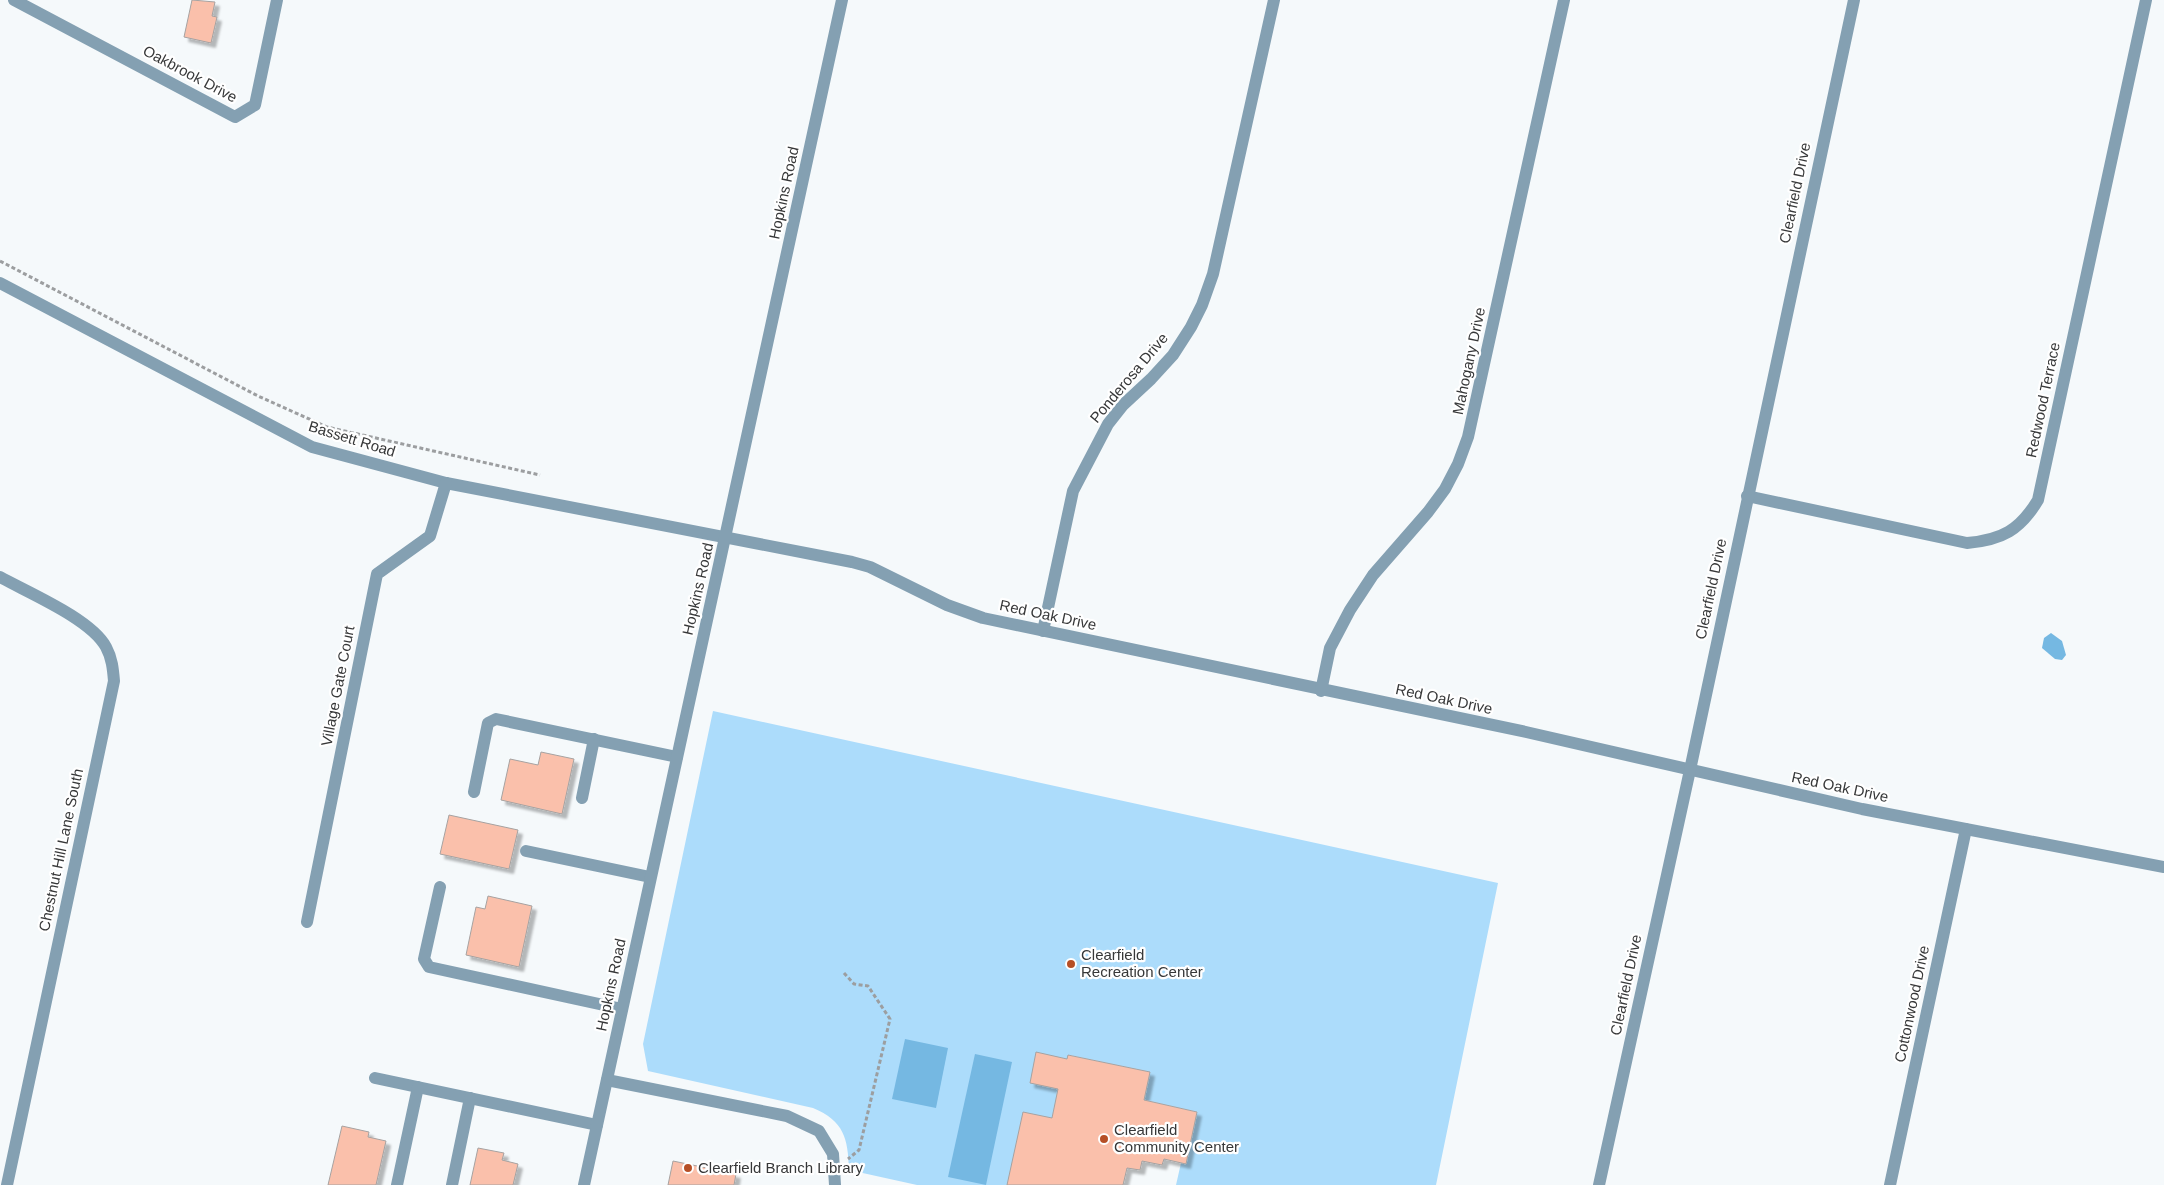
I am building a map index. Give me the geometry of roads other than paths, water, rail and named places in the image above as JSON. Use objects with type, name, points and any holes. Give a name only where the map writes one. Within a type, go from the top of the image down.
[{"type":"street","name":"Oakbrook Drive","points":[[14,0],[235,117],[255,105],[277,0]]},
{"type":"street","name":"Hopkins Road","points":[[584,1185],[842,0]]},
{"type":"street","name":"Ponderosa Drive","points":[[1043,631],[1073,491],[1092,452],[1108,424],[1172,355],[1191,327],[1202,305],[1213,274],[1274,0]]},
{"type":"street","name":"Mahogany Drive","points":[[1320,690],[1330,648],[1350,610],[1373,575],[1428,512],[1445,489],[1458,464],[1468,437],[1564,0]]},
{"type":"street","name":"Clearfield Drive","points":[[1598,1185],[1690,770],[1854,0]]},
{"type":"street","name":"Redwood Terrace","points":[[1747,496],[1967,543],[1987,541],[2004,535],[2029,515],[2038,500],[2146,0]]},
{"type":"street","name":"Bassett Road","points":[[0,283],[312,447],[446,483],[726,538]]},
{"type":"street","name":"Village Gate Court","points":[[307,922],[377,574],[430,536],[446,483]]},
{"type":"street","name":"Red Oak Drive","points":[[726,538],[870,567],[947,605],[984,618],[1526,732],[1862,809],[2164,866]]},
{"type":"street","name":"Chestnut Hill Lane South","points":[[0,577],[87,625],[106,646],[112,663],[114,681],[7,1185]]},
{"type":"street","points":[[474,792],[488,723],[496,719],[677,757]]},
{"type":"street","points":[[582,798],[594,739]]},
{"type":"street","name":"Cottonwood Drive","points":[[1890,1185],[1966,829]]},
{"type":"street","points":[[526,851],[650,878]]},
{"type":"street","points":[[440,887],[424,959],[429,967],[622,1009]]},
{"type":"street","points":[[375,1078],[597,1126]]},
{"type":"street","points":[[606,1080],[787,1116],[819,1131],[833,1154],[835,1185]]},
{"type":"street","points":[[397,1185],[418,1087]]},
{"type":"street","points":[[452,1185],[470,1098]]},
{"type":"place","name":"Clearfield Recreation Center","points":[[1071,964]]},
{"type":"place","name":"Clearfield Community Center","points":[[1104,1139]]},
{"type":"place","name":"Clearfield Branch Library","points":[[688,1168]]}]
